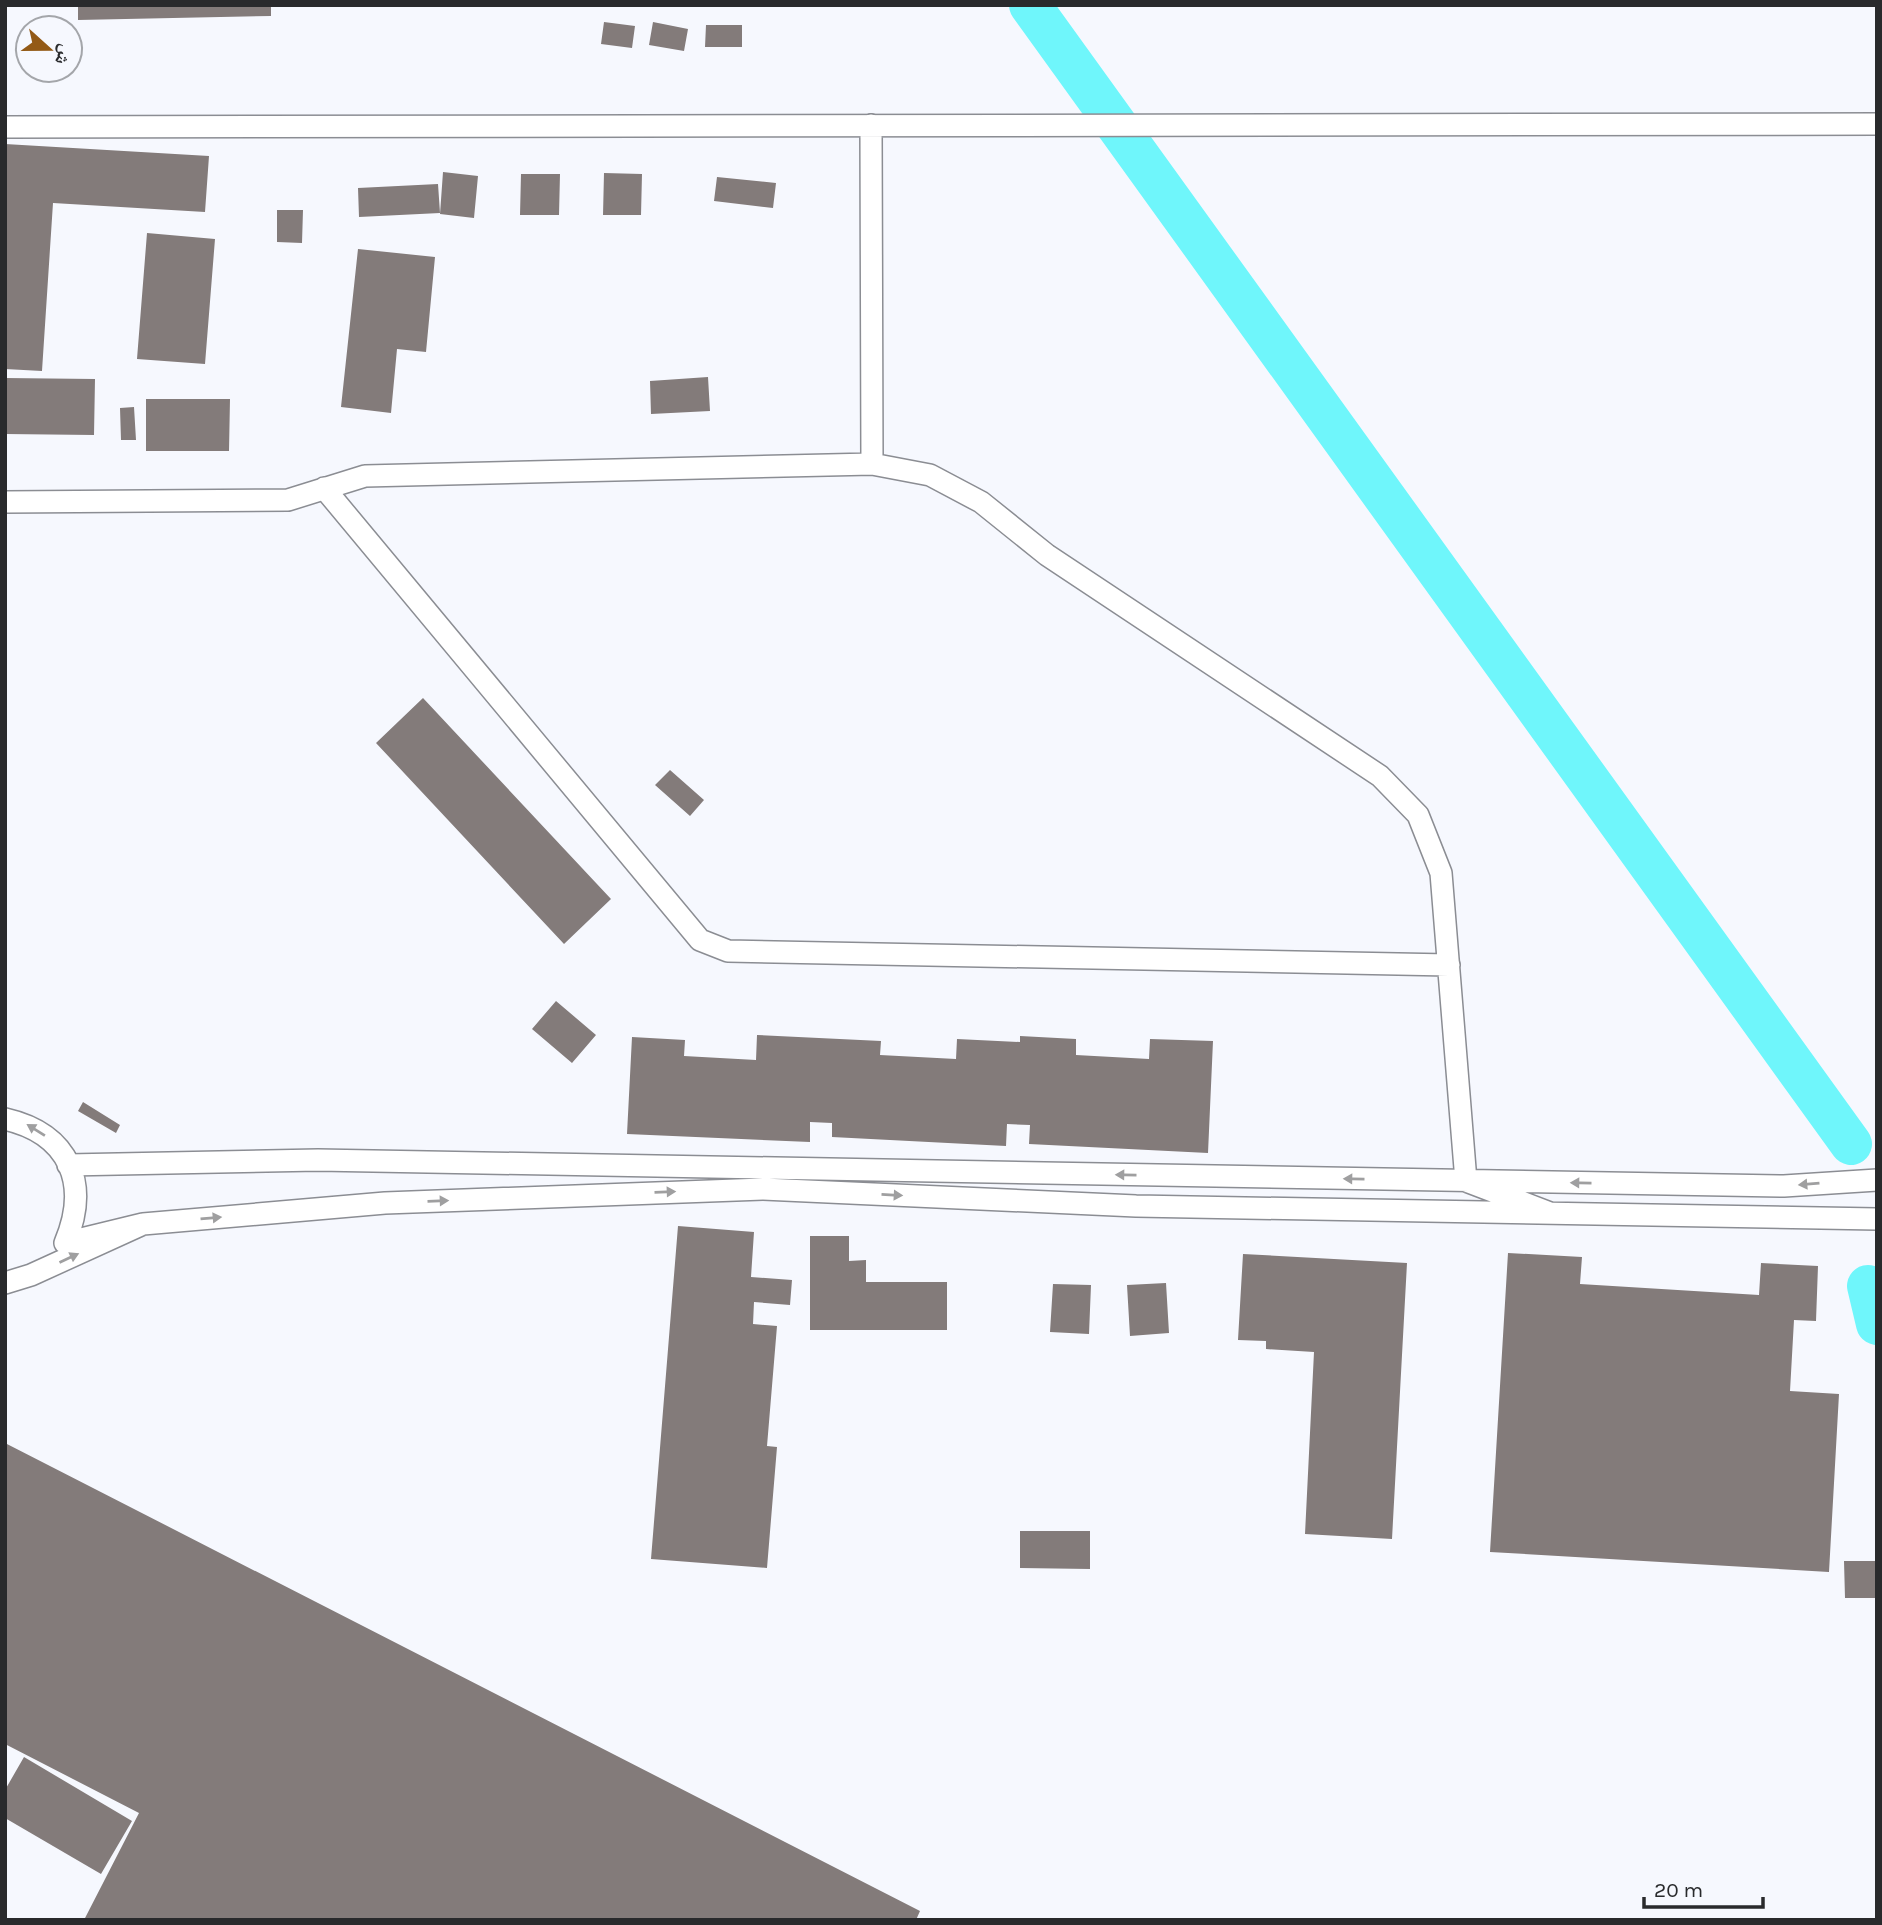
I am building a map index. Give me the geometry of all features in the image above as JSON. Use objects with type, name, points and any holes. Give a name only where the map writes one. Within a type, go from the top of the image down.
[{"type":"lane","points":[[5,127],[1877,124]]},
{"type":"lane","points":[[871,125],[872,464]]},
{"type":"lane","points":[[5,502],[288,500],[365,476],[872,464],[930,475],[981,502],[1047,555],[1380,776],[1418,815],[1441,873],[1466,1181]]},
{"type":"lane","points":[[324,488],[700,940],[728,951],[1449,965]]},
{"type":"lane","points":[[5,1119],[26,1124],[47,1136],[62,1154],[73,1175],[77,1198],[74,1221],[65,1243],[143,1224],[385,1203],[763,1189],[1136,1206],[1877,1219]]},
{"type":"lane","points":[[68,1165],[318,1160],[1784,1186],[1877,1180]]},
{"type":"lane","points":[[1466,1181],[1550,1213]]},
{"type":"lane","points":[[5,1283],[52,1266],[143,1224]]},
{"type":"building","points":[[78,5],[271,5],[271,16],[84,20],[84,14],[78,14]]},
{"type":"building","points":[[604,22],[635,26],[632,48],[601,44]]},
{"type":"building","points":[[653,22],[688,29],[684,51],[649,45]]},
{"type":"building","points":[[706,25],[742,25],[742,47],[705,47]]},
{"type":"building","points":[[5,144],[209,156],[205,212],[53,203],[42,371],[5,369]]},
{"type":"building","points":[[443,172],[478,176],[474,218],[440,214]]},
{"type":"building","points":[[604,173],[642,174],[641,215],[603,215]]},
{"type":"building","points":[[521,174],[560,174],[559,215],[520,215]]},
{"type":"building","points":[[717,177],[776,183],[773,208],[714,201]]},
{"type":"building","points":[[438,184],[440,213],[359,217],[358,188]]},
{"type":"building","points":[[277,210],[303,210],[302,243],[277,242]]},
{"type":"building","points":[[147,233],[215,239],[205,364],[137,359]]},
{"type":"building","points":[[358,249],[435,257],[426,352],[397,349],[391,413],[341,407]]},
{"type":"building","points":[[708,377],[710,411],[651,414],[650,381]]},
{"type":"building","points":[[5,378],[95,379],[94,435],[5,434]]},
{"type":"building","points":[[146,399],[230,399],[229,451],[146,451]]},
{"type":"building","points":[[134,407],[136,440],[121,440],[120,408]]},
{"type":"building","points":[[423,698],[611,899],[564,944],[376,743]]},
{"type":"building","points":[[670,770],[704,800],[690,816],[655,785]]},
{"type":"building","points":[[556,1001],[596,1035],[572,1063],[532,1029]]},
{"type":"building","points":[[757,1035],[881,1041],[880,1055],[956,1059],[957,1039],[1020,1042],[1020,1036],[1076,1039],[1076,1055],[1149,1059],[1150,1039],[1213,1041],[1208,1153],[1029,1144],[1030,1125],[1007,1124],[1006,1146],[832,1137],[832,1123],[810,1122],[810,1142],[627,1134],[632,1037],[685,1040],[684,1056],[756,1060]]},
{"type":"building","points":[[83,1102],[120,1125],[116,1133],[78,1111]]},
{"type":"building","points":[[678,1226],[754,1232],[751,1277],[792,1280],[790,1305],[754,1302],[753,1324],[777,1326],[767,1446],[777,1447],[767,1568],[651,1559]]},
{"type":"building","points":[[810,1236],[849,1236],[849,1261],[866,1260],[866,1282],[947,1282],[947,1330],[810,1330]]},
{"type":"building","points":[[1508,1253],[1582,1257],[1580,1284],[1759,1295],[1761,1263],[1818,1266],[1816,1321],[1794,1320],[1790,1391],[1839,1394],[1829,1572],[1490,1552]]},
{"type":"building","points":[[1243,1254],[1407,1263],[1392,1539],[1305,1534],[1314,1352],[1266,1349],[1266,1341],[1238,1340]]},
{"type":"building","points":[[1166,1283],[1169,1333],[1130,1336],[1127,1285]]},
{"type":"building","points":[[1053,1284],[1091,1285],[1089,1334],[1050,1332]]},
{"type":"building","points":[[5,1443],[920,1911],[916,1920],[84,1920],[139,1813],[5,1744]]},
{"type":"building","points":[[1020,1531],[1090,1531],[1090,1569],[1020,1568]]},
{"type":"building","points":[[1844,1561],[1877,1561],[1877,1598],[1845,1598]]},
{"type":"building","points":[[24,1757],[132,1821],[101,1874],[5,1818],[5,1790]]},
{"type":"waterway","points":[[1030,5],[1851,1144]]},
{"type":"waterway","points":[[1868,1286],[1877,1324]]}]
